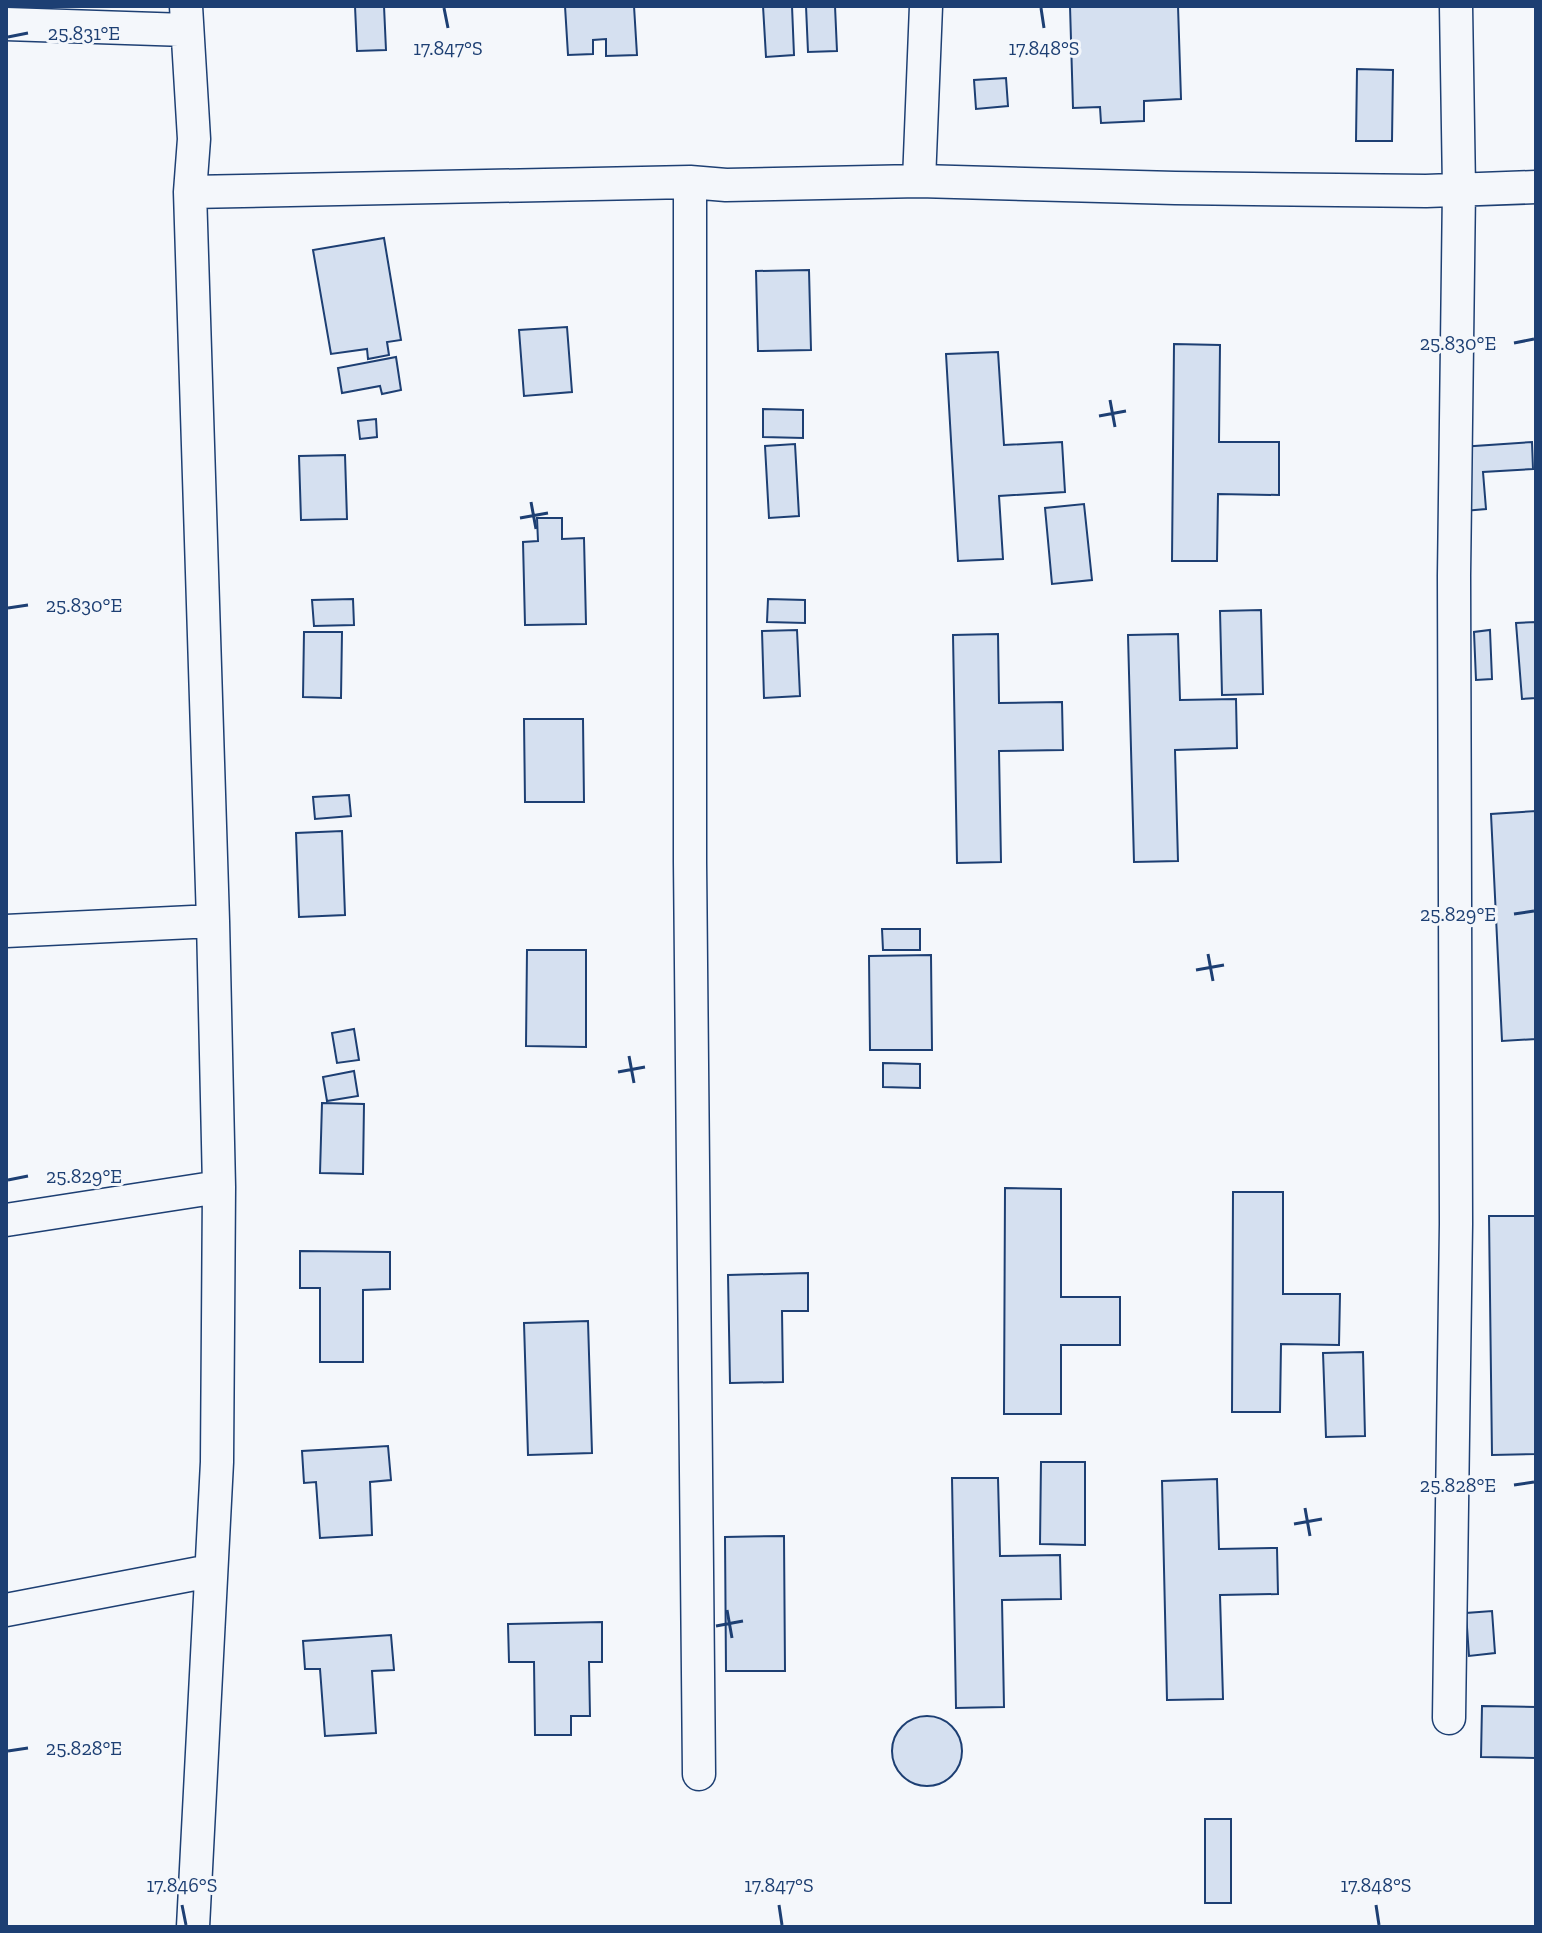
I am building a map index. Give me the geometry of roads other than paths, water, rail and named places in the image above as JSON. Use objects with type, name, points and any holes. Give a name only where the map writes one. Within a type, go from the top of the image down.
[{"type":"street","points":[[919,181],[926,6]]},
{"type":"street","points":[[1449,1718],[1456,1224],[1454,576],[1459,189],[1456,6]]},
{"type":"street","points":[[6,24],[186,18],[194,139],[190,192],[219,1187],[217,1462],[193,1927]]},
{"type":"street","points":[[190,192],[690,182],[726,185],[919,181],[1426,191],[1536,187]]},
{"type":"street","points":[[690,182],[690,846],[699,1774]]},
{"type":"street","points":[[6,931],[213,921]]},
{"type":"street","points":[[6,1220],[219,1187]]},
{"type":"street","points":[[6,1610],[210,1571]]}]
